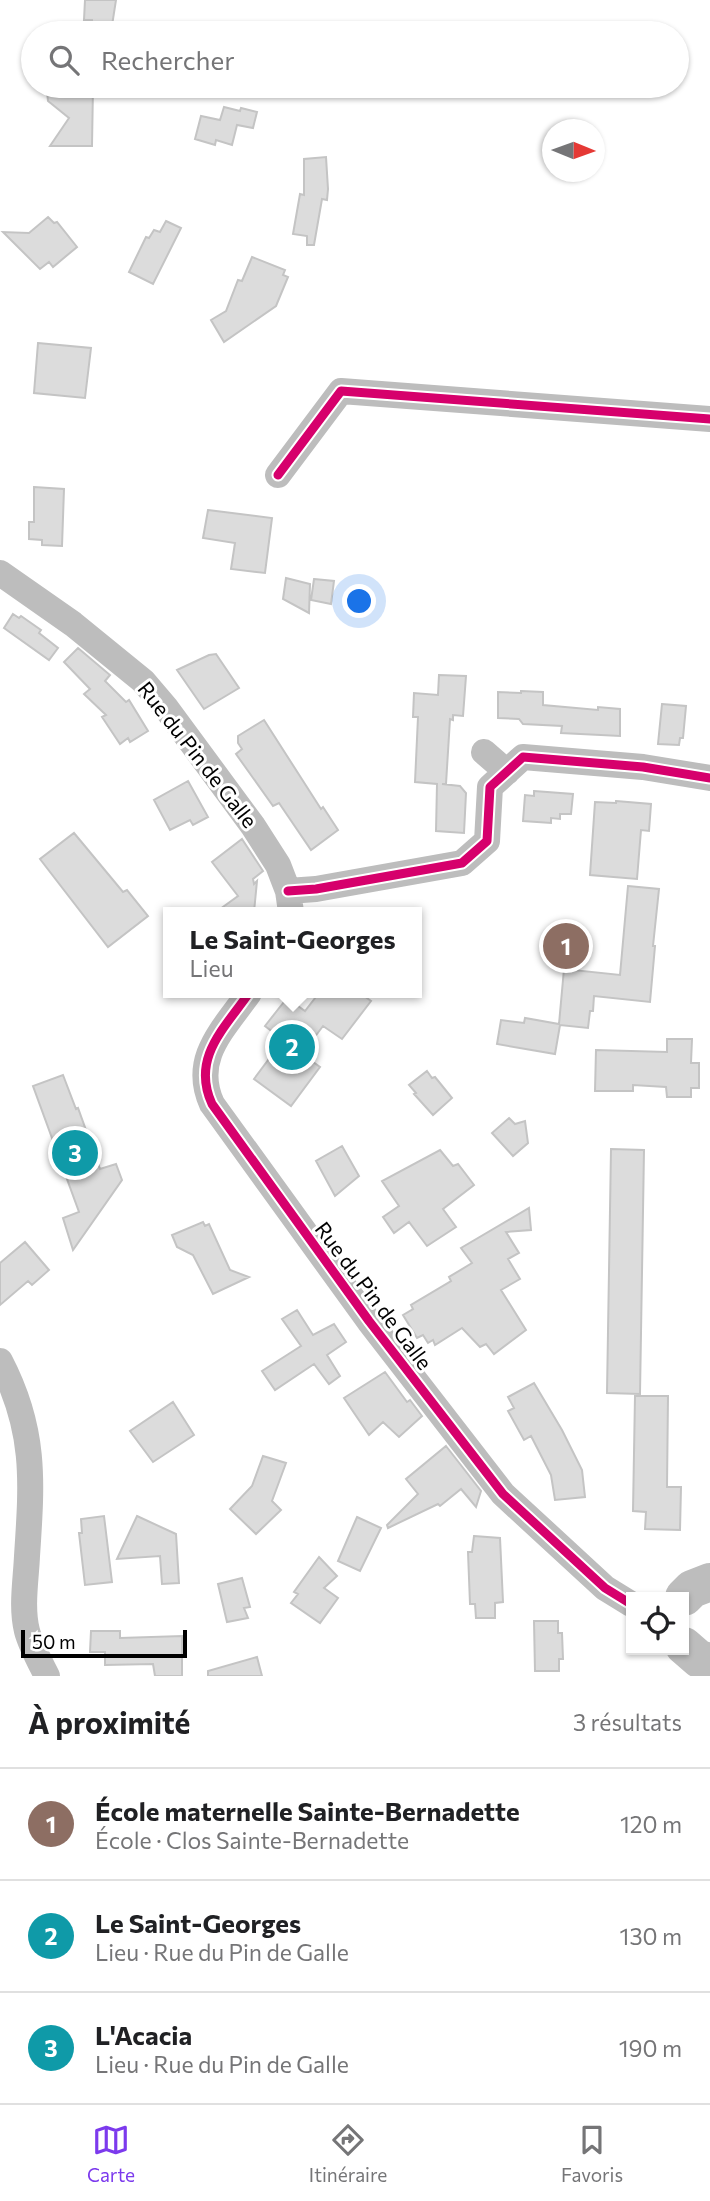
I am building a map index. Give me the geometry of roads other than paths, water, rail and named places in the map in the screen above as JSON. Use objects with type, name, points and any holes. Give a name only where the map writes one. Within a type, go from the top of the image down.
[{"type":"street","points":[[278,475],[341,391],[710,419]]},
{"type":"street","name":"Rue du Pin de Galle","points":[[0,573],[73,624],[143,681],[253,826],[278,865],[290,902]]},
{"type":"street","points":[[484,752],[507,772]]},
{"type":"street","points":[[290,902],[316,890],[462,863],[486,841],[490,787],[523,757],[643,767],[710,778]]},
{"type":"street","name":"Rue du Pin de Galle","points":[[245,998],[205,1061],[206,1091],[212,1104],[369,1321],[503,1494],[605,1588],[626,1601]]},
{"type":"street","points":[[0,1361],[10,1380],[29,1439],[32,1482],[25,1601],[27,1632],[47,1676]]},
{"type":"street","name":"Rue du Pin de Galle","points":[[605,1588],[626,1596]]},
{"type":"place","name":"École maternelle Sainte-Bernadette","points":[[566,946]]},
{"type":"place","name":"Le Saint-Georges","points":[[292,1047]]},
{"type":"place","name":"L'Acacia","points":[[75,1153]]}]
